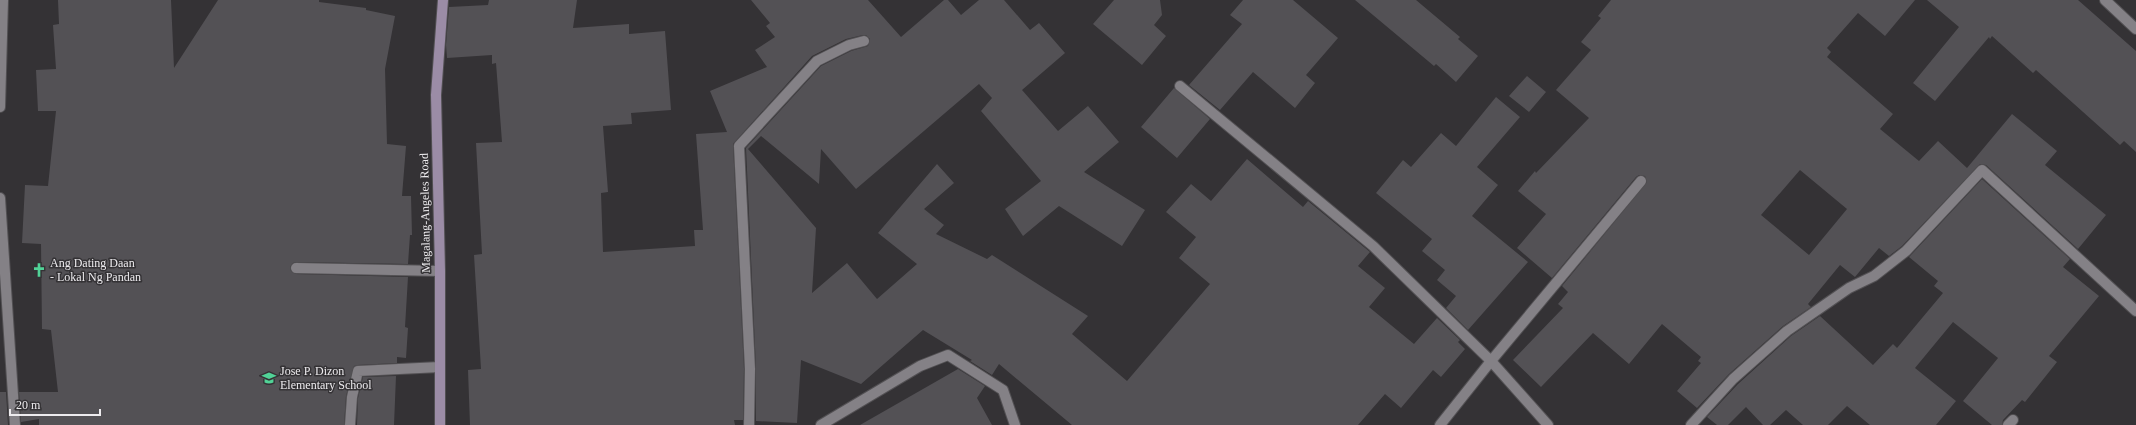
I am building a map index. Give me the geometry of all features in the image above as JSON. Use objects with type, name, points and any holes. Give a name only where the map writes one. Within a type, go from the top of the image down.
[{"type":"main road","name":"Magalang-Angeles Road","points":[[440,425],[440,271],[436,95],[442,0]]},
{"type":"street","points":[[0,107],[3,0]]},
{"type":"street","points":[[2105,0],[2136,29]]},
{"type":"street","points":[[749,425],[750,369],[739,146],[817,61],[849,45],[864,41]]},
{"type":"street","points":[[1180,86],[1374,246],[1491,361],[1548,425]]},
{"type":"street","points":[[1691,425],[1733,379],[1787,331],[1849,288],[1874,276],[1906,251],[1982,170],[2136,311]]},
{"type":"street","points":[[1440,425],[1491,361],[1641,181]]},
{"type":"street","points":[[0,198],[4,323],[15,425]]},
{"type":"street","points":[[296,268],[440,271]]},
{"type":"street","points":[[821,425],[920,366],[948,355],[1003,390],[1015,425]]},
{"type":"street","points":[[350,425],[352,397],[358,371],[440,367]]},
{"type":"building","points":[[58,0],[171,0],[174,68],[218,0],[319,0],[319,2],[366,8],[366,10],[395,16],[385,69],[387,144],[406,146],[402,196],[411,196],[412,235],[410,235],[408,264],[296,262],[290,267],[291,271],[296,274],[408,277],[405,327],[408,328],[406,358],[397,357],[397,363],[354,366],[346,396],[344,425],[39,425],[39,419],[21,422],[19,392],[58,392],[51,330],[42,329],[41,244],[22,243],[25,185],[48,186],[56,111],[38,111],[36,70],[56,69],[53,25],[59,24]]},
{"type":"building","points":[[489,0],[577,0],[573,28],[629,24],[629,34],[665,31],[671,110],[631,113],[632,124],[603,126],[608,192],[601,193],[603,252],[695,246],[694,230],[703,230],[696,134],[727,132],[710,91],[767,67],[755,50],[775,37],[766,26],[770,23],[751,0],[868,0],[901,37],[944,0],[948,0],[961,15],[979,0],[1004,0],[1030,30],[1039,23],[1065,53],[1022,90],[1058,131],[1088,106],[1119,142],[1084,172],[1145,210],[1122,246],[1059,206],[1023,236],[1005,209],[1041,181],[981,111],[992,98],[979,84],[856,189],[821,149],[819,184],[761,136],[748,149],[816,228],[812,293],[847,263],[877,299],[917,264],[878,233],[937,164],[954,183],[924,209],[944,225],[936,234],[987,259],[992,255],[1088,316],[1072,334],[1127,381],[1210,284],[1179,258],[1196,237],[1166,212],[1191,184],[1211,201],[1247,159],[1303,207],[1308,201],[1370,252],[1358,266],[1385,288],[1369,307],[1414,344],[1437,318],[1460,340],[1458,342],[1465,349],[1441,377],[1433,370],[1401,408],[1385,394],[1358,425],[1072,425],[999,364],[992,375],[970,361],[972,360],[923,330],[861,384],[801,360],[797,423],[756,421],[756,369],[746,148],[821,66],[851,51],[868,46],[870,39],[866,35],[863,35],[846,39],[812,56],[733,144],[744,369],[743,420],[734,420],[735,425],[470,425],[468,370],[481,369],[474,255],[482,254],[476,143],[502,142],[496,63],[492,64],[492,55],[447,58],[446,45],[449,7],[488,5]]},
{"type":"building","points":[[1114,0],[1160,0],[1162,15],[1154,25],[1166,36],[1142,65],[1093,24]]},
{"type":"building","points":[[1243,0],[1293,0],[1338,38],[1306,75],[1315,83],[1295,108],[1253,72],[1220,110],[1189,85],[1242,24],[1230,15]]},
{"type":"building","points":[[1355,0],[1416,0],[1460,37],[1458,39],[1478,56],[1456,82],[1436,64],[1434,66]]},
{"type":"building","points":[[1611,0],[1915,0],[1885,36],[1858,13],[1827,48],[1831,52],[1827,57],[1893,114],[1880,129],[1919,161],[1938,141],[1967,168],[2012,114],[2057,151],[2045,165],[2106,215],[2078,249],[1986,165],[1980,164],[1902,246],[1889,256],[1879,248],[1855,277],[1840,265],[1808,304],[1811,307],[1783,326],[1729,374],[1697,408],[1677,391],[1701,363],[1698,361],[1701,357],[1662,324],[1629,364],[1593,333],[1541,387],[1513,360],[1563,308],[1558,304],[1568,292],[1562,286],[1647,182],[1645,176],[1639,175],[1636,177],[1552,278],[1517,248],[1546,214],[1518,191],[1535,171],[1536,173],[1589,118],[1556,90],[1591,50],[1581,42],[1601,18],[1598,16]],"holes":[[[1800,170],[1847,209],[1809,255],[1761,215]]]},
{"type":"building","points":[[1927,0],[2078,0],[2136,51],[2136,152],[2124,141],[2120,145],[2036,70],[2033,73],[1992,36],[1990,39],[1989,37],[1935,101],[1913,83],[1959,27]]},
{"type":"building","points":[[1527,76],[1546,92],[1529,112],[1509,96]]},
{"type":"building","points":[[1174,88],[1210,119],[1177,158],[1141,127]]},
{"type":"building","points":[[1496,97],[1520,117],[1477,167],[1498,185],[1472,216],[1528,262],[1468,330],[1446,308],[1456,296],[1437,280],[1445,270],[1422,251],[1432,239],[1376,193],[1403,160],[1411,167],[1441,133],[1456,146]]},
{"type":"building","points":[[1982,179],[2070,259],[2063,267],[2099,296],[2049,356],[2057,362],[2025,402],[2022,400],[2003,420],[2002,425],[1992,425],[1963,401],[1998,358],[1953,322],[1915,368],[1956,401],[1936,425],[1870,425],[1847,406],[1828,425],[1803,425],[1786,410],[1770,425],[1763,425],[1746,407],[1728,425],[1717,425],[1707,417],[1738,384],[1791,336],[1820,316],[1873,365],[1893,344],[1897,348],[1943,293],[1934,286],[1938,281],[1909,257]]},
{"type":"building","points":[[958,369],[985,386],[977,398],[992,425],[860,425]]},
{"type":"building","points":[[396,376],[394,425],[357,425],[358,398],[363,377]]},
{"type":"building","points":[[0,392],[6,392],[8,425],[0,425]]},
{"type":"place","name":"Ang Dating Daan - Lokal Ng Pandan","points":[[39,270]]},
{"type":"place","name":"Jose P. Dizon Elementary School","points":[[269,378]]}]
